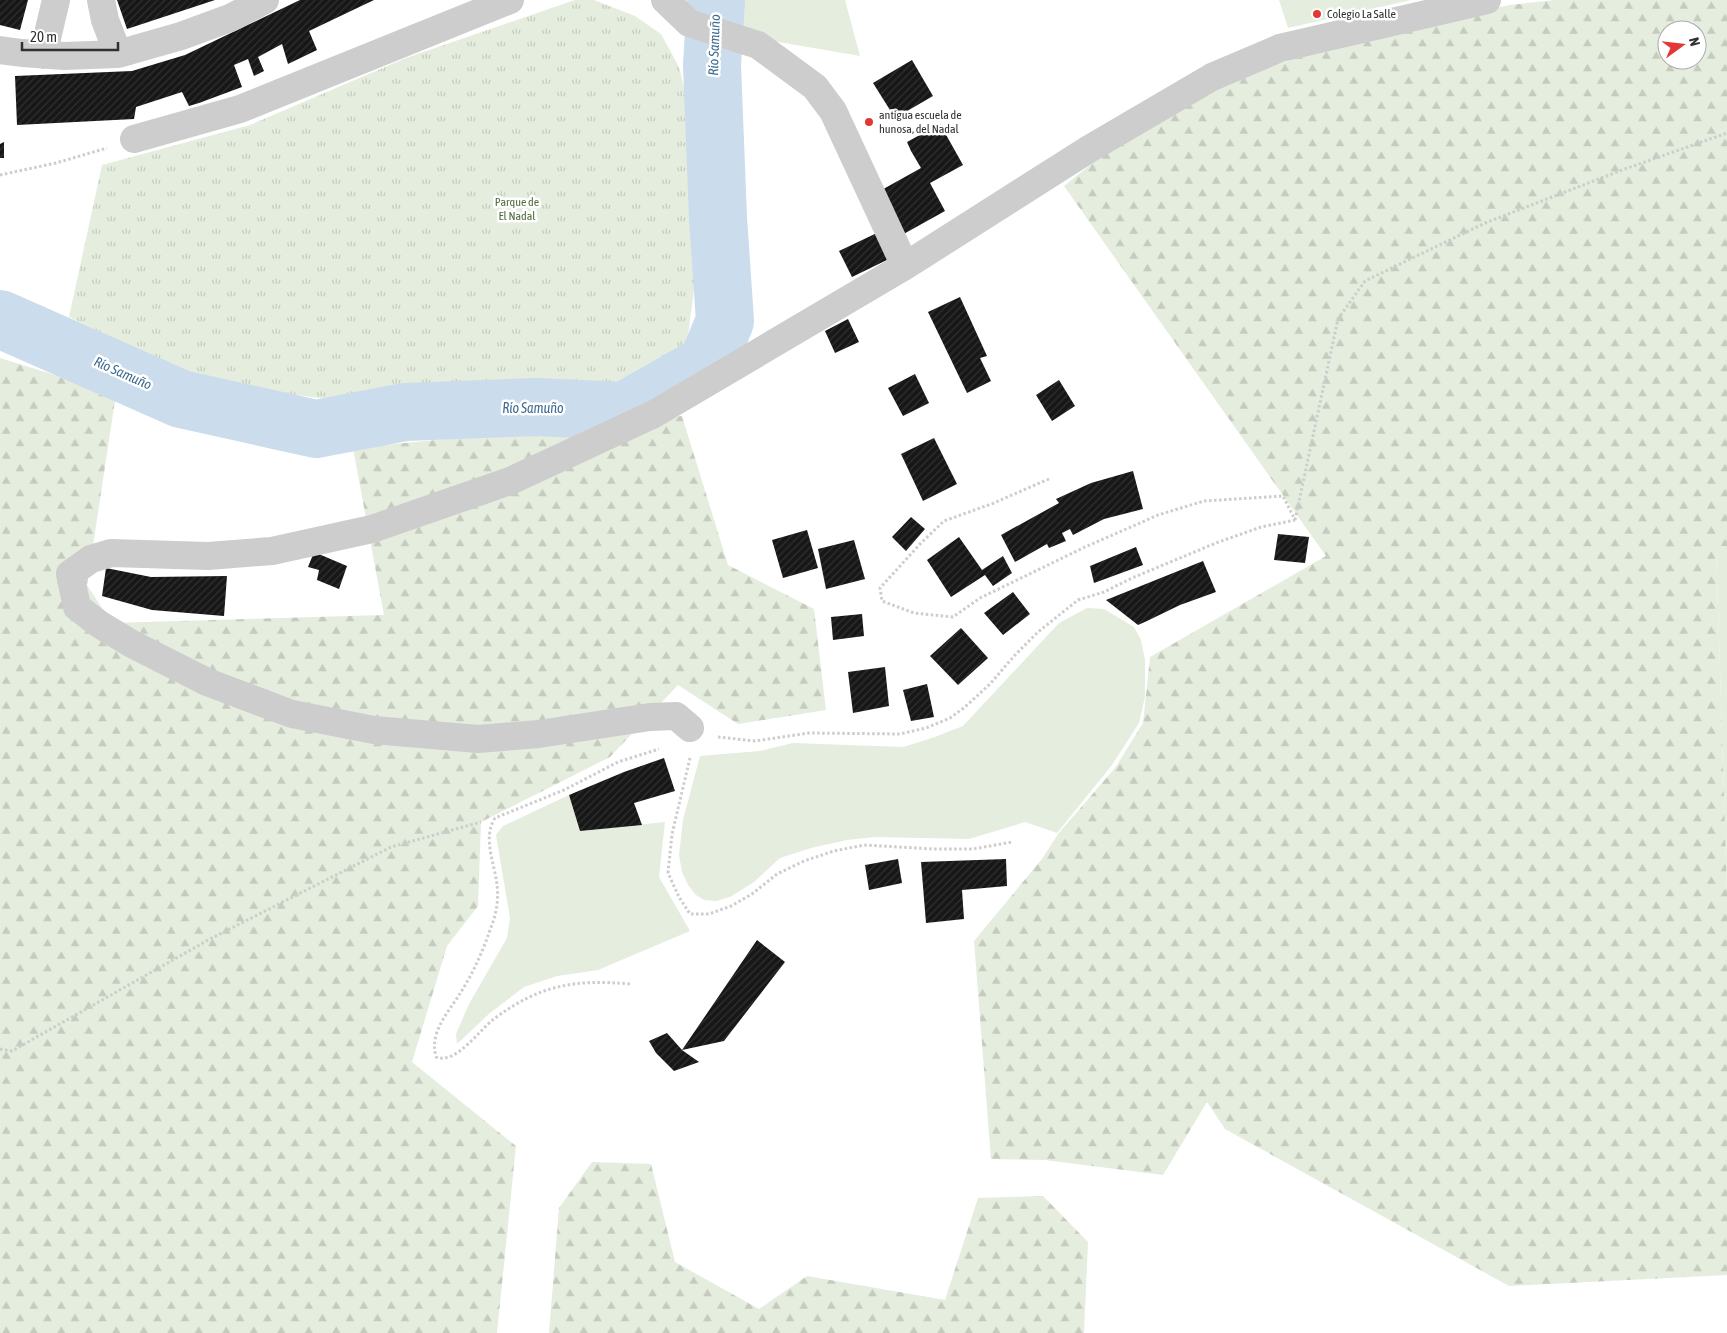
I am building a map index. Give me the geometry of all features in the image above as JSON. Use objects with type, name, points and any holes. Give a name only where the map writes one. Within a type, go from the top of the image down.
[{"type":"street","points":[[43,55],[56,0]]},
{"type":"street","points":[[101,0],[105,20],[118,54]]},
{"type":"street","points":[[0,50],[64,56],[118,54],[181,36],[230,18],[265,0]]},
{"type":"street","points":[[134,139],[240,109],[510,0]]},
{"type":"street","points":[[665,0],[689,23],[758,45],[815,88],[833,110],[905,266]]},
{"type":"street","points":[[690,728],[676,716],[650,717],[539,734],[478,739],[374,730],[292,714],[207,682],[132,644],[99,624],[77,607],[70,574],[91,559],[111,553],[208,556],[272,552],[372,529],[510,481],[654,414],[905,266],[1089,149],[1212,77],[1280,48],[1487,0]]},
{"type":"path","points":[[1295,520],[1338,319],[1365,281],[1484,222],[1727,133]]},
{"type":"path","points":[[0,175],[56,164],[134,139]]},
{"type":"path","points":[[1049,479],[994,503],[944,521],[880,588],[882,601],[914,613],[953,617],[980,598],[1085,547],[1158,515],[1204,501],[1283,496],[1295,520]]},
{"type":"path","points":[[690,728],[710,737],[755,741],[810,733],[900,734],[926,728],[950,718],[965,707],[990,684],[1038,632],[1078,600],[1104,592],[1132,578],[1216,543],[1261,527],[1295,520]]},
{"type":"path","points":[[690,728],[692,750],[672,834],[668,872],[679,897],[690,914],[709,914],[731,906],[752,894],[777,874],[804,861],[834,851],[864,845],[933,850],[973,849],[1012,842]]},
{"type":"path","points":[[630,984],[602,982],[567,984],[538,992],[493,1019],[454,1055],[443,1060],[436,1057],[434,1048],[436,1034],[476,965],[486,942],[498,904],[497,884],[489,834],[491,824],[495,818],[564,790],[618,762],[667,746],[690,728]]},
{"type":"path","points":[[0,1049],[12,1051],[210,939],[391,847],[481,822]]},
{"type":"green space","name":"Parque de El Nadal","points":[[575,0],[594,0],[635,16],[661,34],[679,67],[690,112],[697,173],[694,290],[687,343],[675,362],[624,388],[546,390],[459,386],[394,391],[336,400],[247,389],[179,370],[69,317],[102,165],[250,125],[406,58]]},
{"type":"green space","points":[[686,0],[845,0],[860,56],[779,42],[736,30],[695,15]]},
{"type":"green space","name":"Colegio La Salle","points":[[1279,0],[1411,0],[1288,28]]},
{"type":"green space","points":[[1555,0],[1727,0],[1727,547],[1716,545],[1727,891],[1727,1275],[1509,1286],[1225,1129],[1207,1102],[1163,1175],[1045,1160],[991,1159],[974,941],[1042,859],[1058,834],[1115,768],[1143,723],[1150,657],[1326,556],[1064,186],[1136,128],[1248,73],[1376,34],[1509,5]]},
{"type":"green space","points":[[0,358],[116,394],[87,585],[112,623],[384,615],[353,448],[682,416],[728,565],[814,609],[826,710],[738,724],[678,685],[610,757],[481,822],[478,906],[447,946],[412,1062],[516,1146],[497,1333],[0,1333]]},
{"type":"green space","points":[[1716,545],[1727,547],[1727,890]]},
{"type":"green space","points":[[1087,608],[1104,609],[1134,627],[1141,640],[1145,660],[1145,697],[1139,723],[1112,765],[1057,833],[1025,822],[969,839],[875,837],[847,840],[811,848],[780,858],[754,882],[730,897],[716,901],[704,900],[696,895],[688,885],[682,872],[679,855],[683,820],[700,756],[760,751],[793,743],[903,747],[932,738],[963,726],[1059,623]]},
{"type":"green space","points":[[569,795],[580,831],[665,822],[659,877],[690,931],[598,970],[557,976],[524,987],[490,1013],[457,1044],[456,1034],[469,1004],[507,938],[510,918],[496,835],[503,826]]},
{"type":"green space","points":[[592,1162],[651,1164],[675,1262],[759,1309],[807,1276],[945,1300],[978,1198],[1043,1196],[1088,1242],[1084,1333],[549,1333],[559,1208]]},
{"type":"building","points":[[0,0],[28,0],[20,30],[0,25]]},
{"type":"building","points":[[117,0],[215,0],[127,29]]},
{"type":"building","points":[[300,0],[374,0],[309,31],[317,50],[288,64],[282,44],[258,57],[264,71],[254,76],[248,59],[234,65],[242,87],[199,103],[189,106],[182,92],[136,107],[134,119],[17,125],[15,76],[132,71],[185,55]]},
{"type":"building","points":[[912,60],[933,96],[895,118],[873,83]]},
{"type":"building","points":[[940,124],[963,165],[930,183],[945,211],[900,236],[878,192],[921,168],[907,142]]},
{"type":"building","points":[[4,142],[4,158],[0,158],[0,144]]},
{"type":"building","points":[[879,232],[891,258],[852,277],[839,251]]},
{"type":"building","points":[[960,297],[987,356],[980,358],[991,381],[967,393],[928,312]]},
{"type":"building","points":[[848,319],[859,342],[835,353],[825,331]]},
{"type":"building","points":[[915,374],[929,403],[903,416],[888,388]]},
{"type":"building","points":[[1059,380],[1075,406],[1052,421],[1036,395]]},
{"type":"building","points":[[934,438],[957,484],[923,501],[901,454]]},
{"type":"building","points":[[1133,471],[1143,509],[1104,519],[1073,535],[1070,529],[1062,533],[1066,541],[1049,548],[1047,544],[1015,562],[1001,535],[1059,503],[1056,499],[1091,483]]},
{"type":"building","points":[[911,517],[925,529],[906,551],[892,537]]},
{"type":"building","points":[[807,530],[818,568],[783,578],[772,540]]},
{"type":"building","points":[[1278,534],[1309,537],[1305,563],[1274,560]]},
{"type":"building","points":[[959,537],[982,570],[1003,556],[1012,573],[993,586],[985,575],[951,597],[927,560]]},
{"type":"building","points":[[854,540],[865,579],[826,589],[818,549]]},
{"type":"building","points":[[1136,547],[1143,565],[1094,583],[1090,566]]},
{"type":"building","points":[[314,552],[347,566],[339,589],[317,580],[319,570],[308,567]]},
{"type":"building","points":[[1203,561],[1216,592],[1180,605],[1138,625],[1106,600]]},
{"type":"building","points":[[106,568],[151,577],[227,576],[224,616],[152,610],[102,596]]},
{"type":"building","points":[[1013,592],[1030,614],[1003,635],[984,613]]},
{"type":"building","points":[[862,614],[864,636],[833,640],[831,617]]},
{"type":"building","points":[[961,628],[988,658],[958,685],[930,656]]},
{"type":"building","points":[[885,667],[889,706],[853,713],[848,672]]},
{"type":"building","points":[[927,684],[934,717],[911,721],[903,690]]},
{"type":"building","points":[[664,758],[675,791],[634,803],[642,825],[580,831],[569,795]]},
{"type":"building","points":[[898,859],[902,883],[869,890],[865,865]]},
{"type":"building","points":[[1006,859],[1007,886],[962,890],[964,919],[926,923],[921,862]]},
{"type":"building","points":[[757,940],[785,962],[724,1041],[682,1050]]},
{"type":"building","points":[[667,1033],[682,1050],[699,1062],[674,1071],[656,1053],[649,1041]]},
{"type":"waterway","name":"Río Samuño","points":[[0,319],[181,399],[316,429],[405,412],[536,407],[624,411],[707,364],[725,321],[718,218],[712,65],[716,0]]},
{"type":"place","name":"Colegio La Salle","points":[[1317,14]]},
{"type":"place","name":"antigua escuela de hunosa, del Nadal","points":[[869,122]]}]
